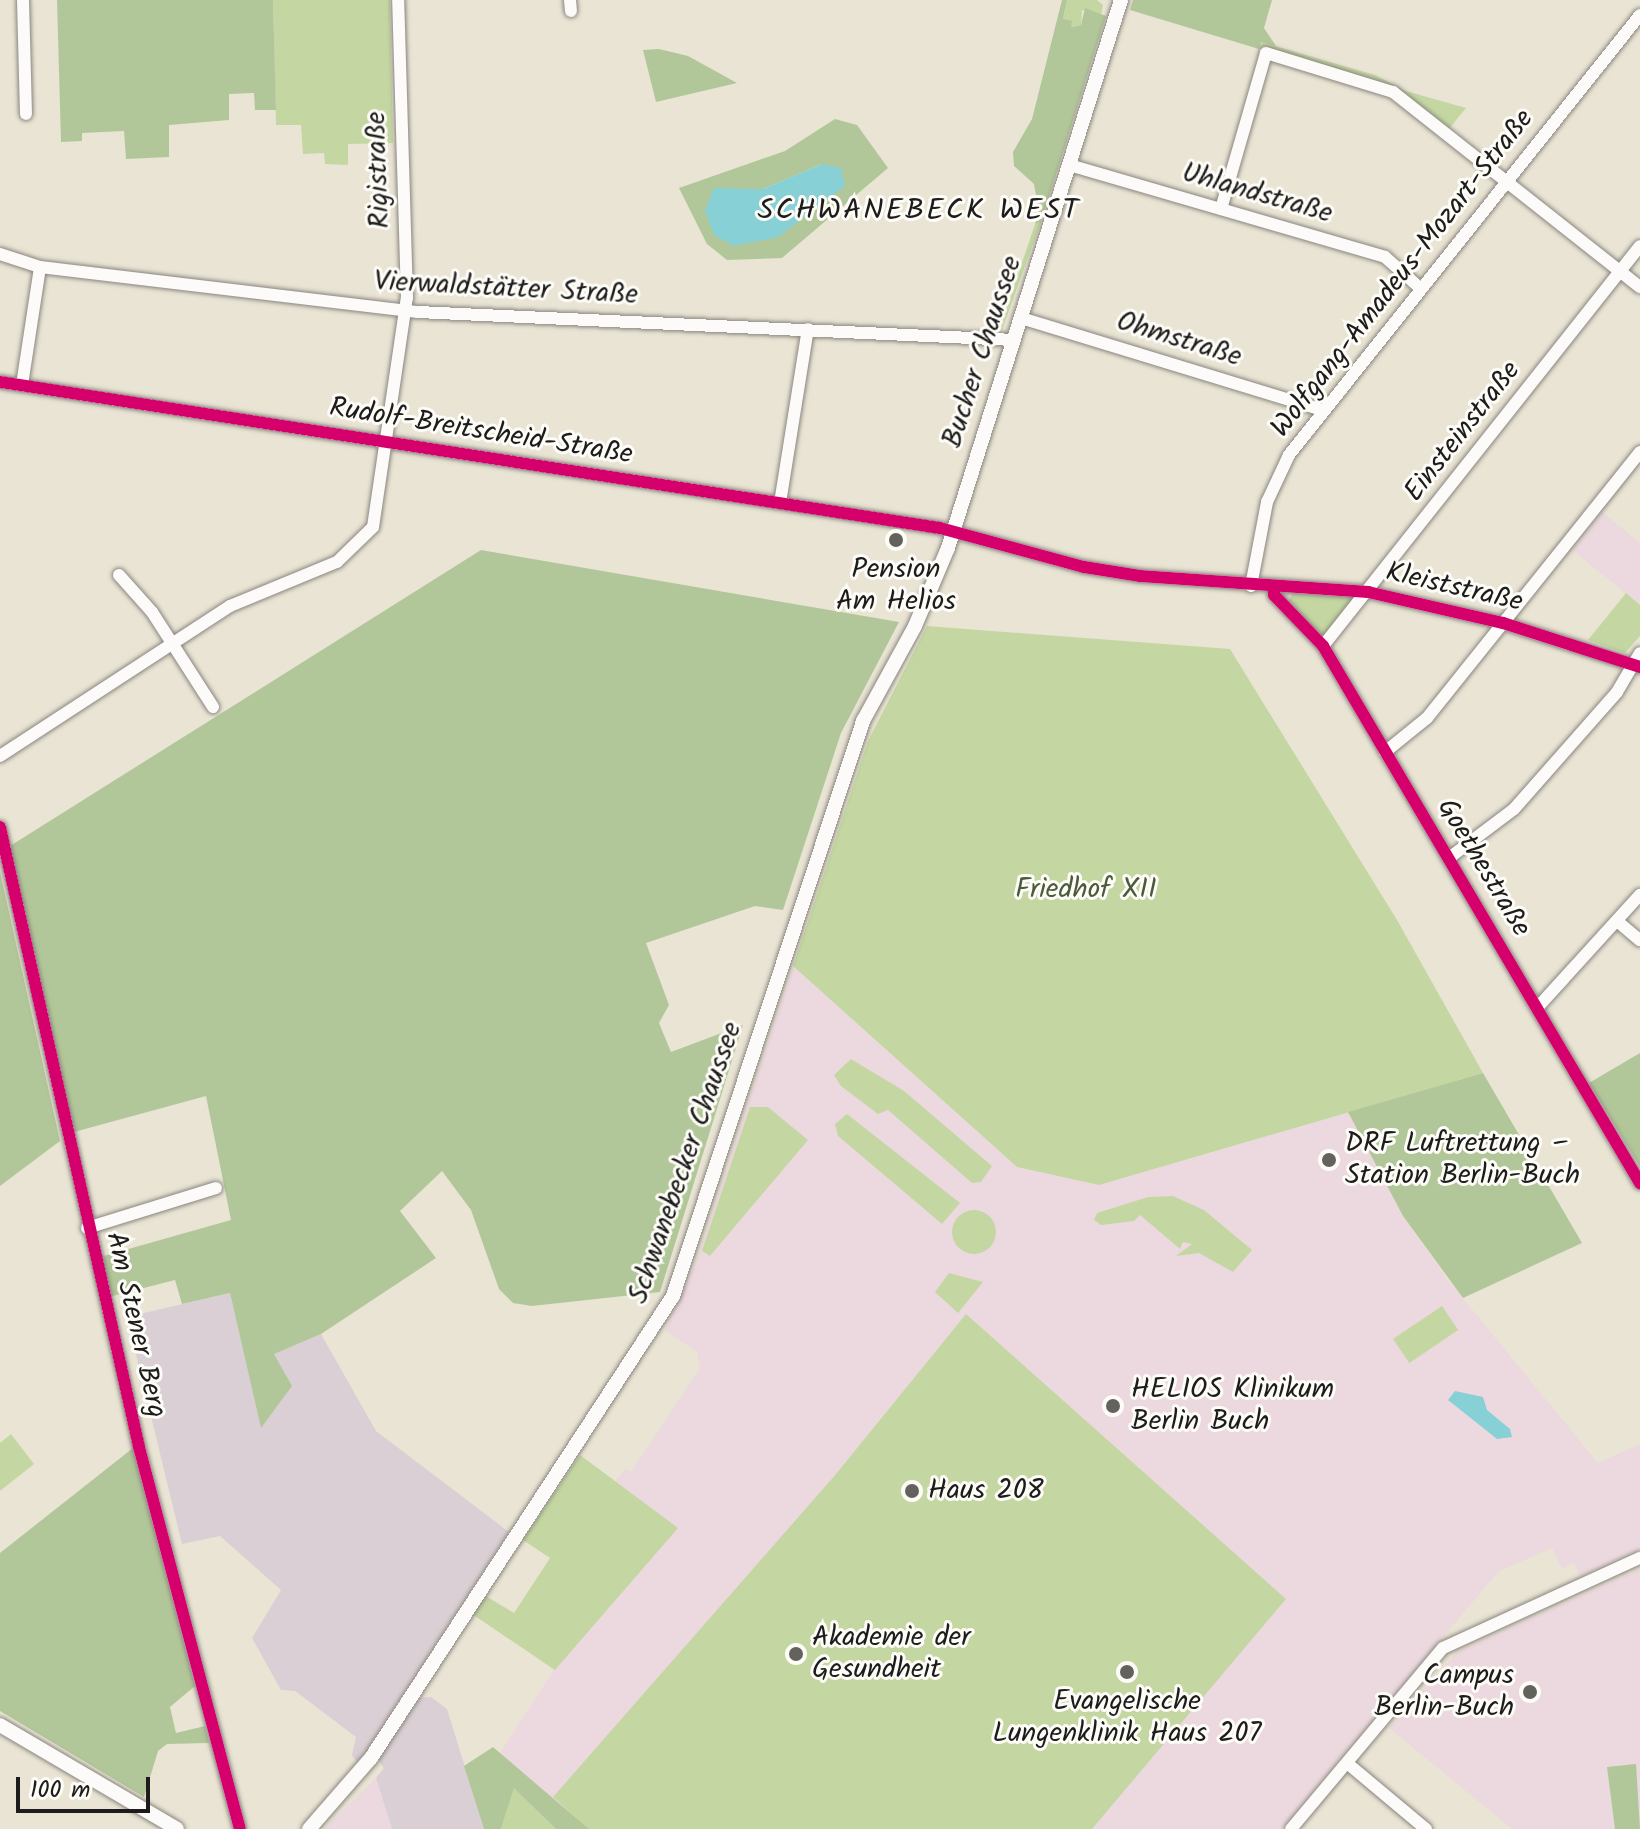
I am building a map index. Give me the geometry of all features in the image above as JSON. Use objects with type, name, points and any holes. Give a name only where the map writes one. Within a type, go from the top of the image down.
[{"type":"main road","name":"Bucher Chaussee","points":[[915,626],[953,533],[1121,0]]},
{"type":"main road","name":"Schwanebecker Chaussee","points":[[309,1829],[364,1770],[669,1305],[863,721],[915,626]]},
{"type":"main road","points":[[0,1725],[177,1829]]},
{"type":"street","points":[[23,0],[26,114]]},
{"type":"street","name":"Rigistraße","points":[[172,644],[250,595],[337,562],[373,527],[406,311],[398,0]]},
{"type":"street","name":"Wolfgang-Amadeus-Mozart-Straße","points":[[1251,586],[1267,502],[1289,455],[1640,15]]},
{"type":"street","points":[[1221,209],[1266,53],[1393,92],[1640,287]]},
{"type":"street","name":"Uhlandstraße","points":[[1069,165],[1385,257],[1420,288]]},
{"type":"street","name":"Einsteinstraße","points":[[1323,646],[1640,246]]},
{"type":"street","name":"Vierwaldstätter Straße","points":[[0,254],[40,267],[406,311],[1014,340]]},
{"type":"street","points":[[22,385],[40,267]]},
{"type":"street","name":"Ohmstraße","points":[[1021,318],[1322,410]]},
{"type":"street","points":[[780,503],[808,329]]},
{"type":"street","name":"Rudolf-Breitscheid-Straße","points":[[0,382],[780,503],[953,533],[1084,567],[1251,586]]},
{"type":"street","points":[[1385,752],[1427,718],[1640,452]]},
{"type":"street","points":[[119,575],[172,644],[213,707]]},
{"type":"street","name":"Kleiststraße","points":[[1251,586],[1368,592],[1503,623],[1638,661]]},
{"type":"street","name":"Goethestraße","points":[[1274,587],[1274,595],[1323,646],[1640,1183]]},
{"type":"street","points":[[0,756],[172,644]]},
{"type":"street","points":[[1449,858],[1514,809],[1617,692],[1638,661]]},
{"type":"street","name":"Am Stener Berg","points":[[0,827],[87,1228],[240,1829]]},
{"type":"street","points":[[1537,1008],[1640,895]]},
{"type":"street","points":[[1617,921],[1640,940]]},
{"type":"street","name":"Am Stener Berg","points":[[87,1228],[216,1188]]},
{"type":"street","points":[[1291,1829],[1443,1648],[1640,1558]]},
{"type":"street","points":[[1347,1763],[1426,1829]]},
{"type":"shaded area","points":[[1602,512],[1640,543],[1640,605],[1572,550]]},
{"type":"shaded area","name":"HELIOS Klinikum Berlin Buch","points":[[793,966],[1017,1167],[1099,1185],[1348,1112],[1403,1216],[1448,1280],[1598,1463],[1640,1444],[1640,1549],[1580,1576],[1574,1563],[1562,1569],[1552,1548],[1499,1571],[1281,1829],[577,1829],[496,1759],[554,1670],[511,1639],[616,1480],[625,1469],[631,1472],[700,1368],[697,1352],[665,1330],[696,1262]]},
{"type":"shaded area","points":[[230,1293],[261,1427],[273,1354],[321,1334],[376,1431],[509,1532],[358,1764],[352,1755],[356,1737],[295,1691],[281,1690],[252,1638],[281,1590],[220,1536],[182,1544],[127,1317]]},
{"type":"shaded area","name":"Campus Berlin-Buch","points":[[1640,1569],[1640,1829],[1512,1829],[1389,1728],[1458,1651]]},
{"type":"shaded area","points":[[431,1697],[447,1709],[484,1829],[392,1829],[376,1778],[384,1768],[378,1760],[420,1698]]},
{"type":"shaded area","points":[[376,1778],[392,1829],[324,1829]]},
{"type":"green space","points":[[57,0],[273,0],[276,110],[255,110],[254,93],[229,94],[229,120],[169,125],[169,157],[126,159],[124,131],[82,133],[82,141],[61,142]]},
{"type":"green space","points":[[273,0],[390,0],[393,143],[348,144],[348,165],[325,164],[324,153],[303,154],[301,125],[276,125]]},
{"type":"green space","points":[[1062,0],[1067,0],[1063,19],[1072,21],[1071,27],[1081,25],[1085,8],[1106,16],[1041,222],[1035,224],[1039,212],[1034,184],[1014,166],[1013,152],[1032,119]]},
{"type":"green space","points":[[1067,0],[1097,0],[1103,5],[1101,15],[1082,10],[1081,25],[1070,27],[1063,19]]},
{"type":"green space","points":[[1133,0],[1272,0],[1264,28],[1276,46],[1261,42],[1259,49],[1130,10]]},
{"type":"green space","points":[[1261,42],[1375,75],[1406,91],[1466,108],[1448,130],[1388,85],[1259,49]]},
{"type":"green space","points":[[659,49],[688,56],[737,83],[656,102],[643,50]]},
{"type":"green space","points":[[835,119],[857,125],[888,168],[782,258],[727,260],[707,244],[679,188],[785,151]],"holes":[[[822,164],[734,246],[714,189],[763,189]]]},
{"type":"green space","points":[[1041,222],[1002,330],[981,329],[1004,316],[1035,224]]},
{"type":"green space","points":[[481,550],[899,622],[841,733],[783,910],[755,906],[646,943],[669,1005],[659,1023],[671,1052],[743,1025],[660,1292],[532,1306],[513,1303],[499,1289],[471,1210],[442,1171],[400,1211],[436,1258],[321,1334],[274,1354],[292,1386],[261,1428],[230,1293],[182,1304],[175,1280],[109,1297],[100,1257],[231,1220],[206,1096],[74,1132],[10,846]]},
{"type":"green space","points":[[1293,593],[1355,598],[1324,643],[1289,600]]},
{"type":"green space","points":[[1626,593],[1640,605],[1640,636],[1625,653],[1588,640]]},
{"type":"green space","name":"Friedhof XII","points":[[927,626],[1230,649],[1397,920],[1483,1073],[1099,1185],[1017,1167],[793,966],[868,741]]},
{"type":"green space","points":[[0,872],[60,1141],[0,1186]]},
{"type":"green space","points":[[1640,1053],[1640,1166],[1589,1083]]},
{"type":"green space","points":[[851,1059],[904,1091],[992,1166],[981,1182],[972,1183],[888,1110],[878,1114],[841,1086],[834,1075]]},
{"type":"green space","points":[[1483,1073],[1582,1243],[1463,1298],[1403,1216],[1348,1112]]},
{"type":"green space","points":[[750,1107],[768,1107],[808,1140],[710,1256],[702,1251]]},
{"type":"green space","points":[[847,1114],[960,1203],[942,1224],[838,1136],[835,1124]]},
{"type":"green space","points":[[1173,1196],[1204,1210],[1252,1250],[1233,1272],[1199,1253],[1176,1256],[1192,1244],[1183,1242],[1180,1249],[1140,1215],[1134,1221],[1101,1225],[1094,1220],[1097,1213],[1148,1197]]},
{"type":"green space","points":[[974,1210],[990,1216],[996,1232],[990,1248],[974,1254],[958,1248],[952,1232],[958,1216]]},
{"type":"green space","points":[[949,1273],[983,1282],[958,1313],[935,1292]]},
{"type":"green space","points":[[1442,1306],[1458,1330],[1409,1363],[1393,1339]]},
{"type":"green space","points":[[966,1314],[1286,1599],[1092,1829],[588,1829],[553,1797],[836,1474]]},
{"type":"green space","points":[[11,1434],[34,1464],[0,1491],[0,1443]]},
{"type":"green space","points":[[133,1448],[195,1686],[170,1707],[176,1733],[205,1726],[209,1743],[167,1744],[158,1751],[144,1797],[0,1711],[0,1553]]},
{"type":"green space","points":[[580,1455],[678,1528],[555,1670],[472,1614],[484,1595],[514,1613],[550,1558],[523,1540]]},
{"type":"green space","points":[[493,1747],[589,1829],[556,1829],[514,1788],[501,1829],[484,1829],[464,1766]]},
{"type":"green space","points":[[1636,1764],[1640,1829],[1615,1829],[1607,1767]]},
{"type":"green space","points":[[514,1787],[556,1829],[501,1829]]},
{"type":"water","points":[[822,164],[841,168],[845,186],[778,237],[734,246],[714,235],[705,211],[714,188],[763,189]]},
{"type":"water","points":[[1455,1391],[1483,1397],[1487,1410],[1510,1429],[1512,1437],[1497,1439],[1448,1400]]},
{"type":"cycle path","points":[[0,382],[940,528],[1084,567],[1140,576],[1368,592],[1503,623],[1640,667]]},
{"type":"cycle path","points":[[1274,587],[1274,595],[1323,646],[1640,1183]]},
{"type":"cycle path","points":[[0,827],[139,1447],[240,1829]]},
{"type":"place","name":"Pension Am Helios","points":[[896,540]]},
{"type":"place","name":"DRF Luftrettung – Station Berlin-Buch","points":[[1329,1160]]},
{"type":"place","name":"HELIOS Klinikum Berlin Buch","points":[[1113,1406]]},
{"type":"place","name":"Haus 208","points":[[912,1491]]},
{"type":"place","name":"Akademie der Gesundheit","points":[[796,1654]]},
{"type":"place","name":"Evangelische Lungenklinik Haus 207","points":[[1127,1672]]},
{"type":"place","name":"Campus Berlin-Buch","points":[[1530,1692]]},
{"type":"district","name":"SCHWANEBECK WEST","points":[[919,211]]}]
